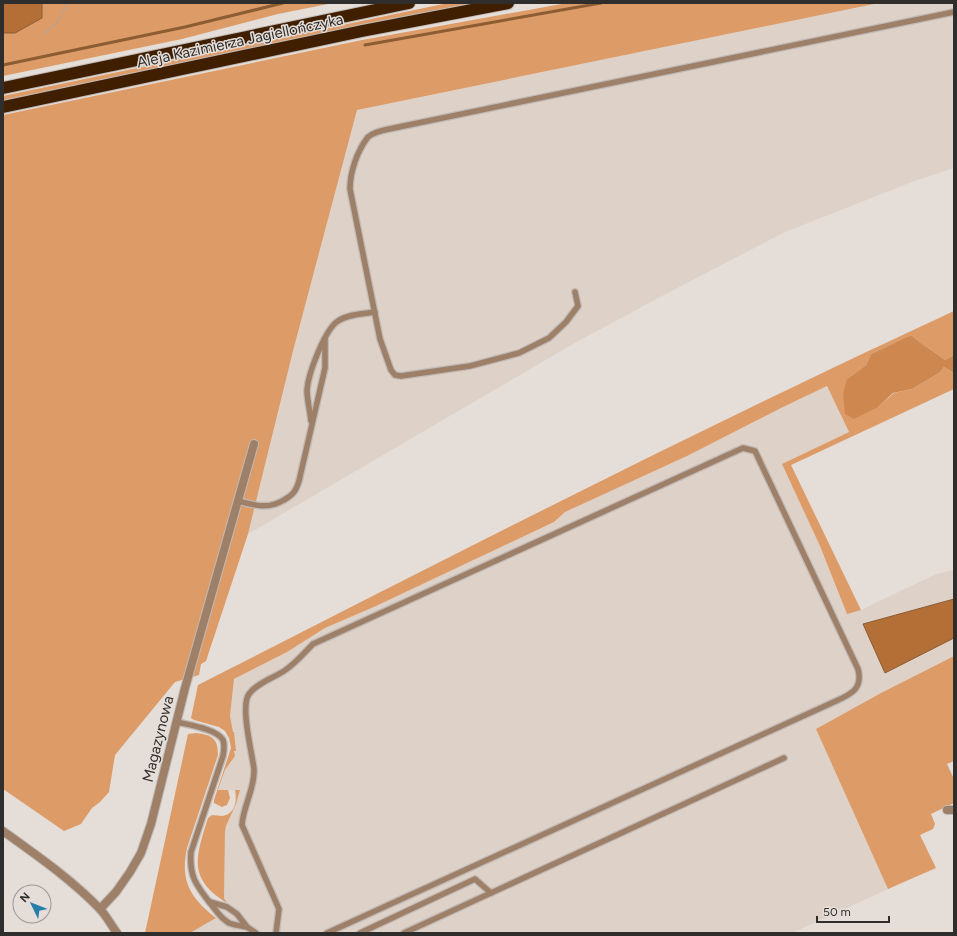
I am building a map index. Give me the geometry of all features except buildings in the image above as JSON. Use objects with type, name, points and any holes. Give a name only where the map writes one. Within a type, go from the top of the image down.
[{"type":"highway","name":"Aleja Kazimierza Jagiellończyka","points":[[3,88],[409,3]]},
{"type":"highway","name":"Aleja Kazimierza Jagiellończyka","points":[[3,107],[508,3]]},
{"type":"street","name":"Magazynowa","points":[[100,909],[116,892],[130,872],[141,853],[151,824],[185,688],[254,444]]},
{"type":"street","points":[[3,831],[59,872],[100,909],[117,933]]},
{"type":"lane","points":[[575,292],[578,306],[566,322],[544,342],[519,353],[483,363],[394,376],[380,339],[350,189],[353,168],[365,141],[371,135],[394,128],[954,12]]},
{"type":"lane","points":[[311,425],[307,390],[313,365],[328,331],[340,320],[375,312]]},
{"type":"lane","points":[[238,501],[267,507],[278,504],[293,494],[299,481],[325,368],[325,340]]},
{"type":"lane","points":[[276,933],[279,909],[242,825],[242,815],[254,782],[254,769],[245,710],[247,696],[254,688],[285,670],[314,644],[743,448],[755,451],[858,669],[860,676],[859,684],[854,690],[849,695],[836,701],[327,933]]},
{"type":"lane","points":[[177,722],[210,730],[218,734],[223,740],[225,747],[223,756],[192,852],[190,863],[195,884],[221,917],[230,924],[247,927]]},
{"type":"lane","points":[[404,933],[784,758]]},
{"type":"lane","points":[[360,933],[475,879],[491,893]]},
{"type":"lane","points":[[209,902],[227,908],[237,914],[247,927],[256,933]]},
{"type":"path","points":[[45,33],[52,28],[60,18],[64,12],[66,3]]},
{"type":"shaded area","points":[[3,3],[42,3],[42,18],[15,33],[3,33]]},
{"type":"shaded area","points":[[42,3],[333,3],[278,14],[182,39],[3,76],[3,33],[15,33],[42,18]]},
{"type":"shaded area","points":[[448,3],[472,3],[3,101],[3,96]]},
{"type":"shaded area","points":[[567,3],[879,3],[357,110],[293,351],[248,534],[206,661],[201,664],[199,675],[175,682],[115,755],[109,792],[92,808],[81,824],[64,831],[3,789],[3,115],[362,40]]},
{"type":"shaded area","points":[[879,3],[954,3],[954,168],[917,180],[785,232],[573,344],[248,534],[293,351],[357,110]]},
{"type":"shaded area","points":[[954,311],[954,355],[945,360],[911,335],[871,354],[866,365],[847,379],[878,407],[894,393],[912,389],[939,373],[944,367],[954,373],[954,389],[791,465],[861,610],[847,614],[820,546],[782,464],[849,432],[827,386],[687,456],[565,512],[554,522],[376,606],[325,628],[287,652],[234,679],[230,716],[234,732],[236,751],[234,751],[235,756],[225,770],[218,790],[228,790],[230,798],[227,805],[222,807],[214,803],[214,800],[231,748],[229,738],[225,731],[219,727],[191,718],[198,685],[669,447]]},
{"type":"shaded area","points":[[911,335],[945,360],[954,355],[954,373],[944,367],[939,373],[912,389],[893,393],[878,407],[854,419],[845,414],[843,394],[847,379],[866,365],[871,354]]},
{"type":"shaded area","points":[[827,386],[849,432],[783,464],[820,546],[847,614],[861,610],[934,575],[954,570],[954,656],[881,693],[816,729],[888,889],[792,933],[190,933],[216,918],[227,903],[224,898],[225,832],[240,790],[218,791],[225,770],[235,756],[230,716],[234,679],[287,652],[325,628],[376,606],[554,522],[564,512],[687,456]]},
{"type":"shaded area","points":[[954,599],[954,638],[885,673],[863,624]]},
{"type":"shaded area","points":[[954,656],[954,761],[947,764],[954,779],[954,803],[931,814],[935,824],[933,829],[920,835],[936,868],[888,889],[816,729],[881,693]]},
{"type":"shaded area","points":[[196,733],[213,738],[217,745],[218,755],[187,848],[185,870],[189,888],[194,896],[207,911],[216,918],[190,933],[145,933],[188,734]]},
{"type":"shaded area","points":[[235,790],[240,790],[236,804],[226,826],[225,832],[224,898],[227,903],[214,894],[205,885],[200,875],[198,855],[208,818],[212,815],[227,815],[233,810],[236,798]]},
{"type":"waterway","points":[[3,65],[185,27],[283,3]]},
{"type":"waterway","points":[[365,45],[601,3]]}]
